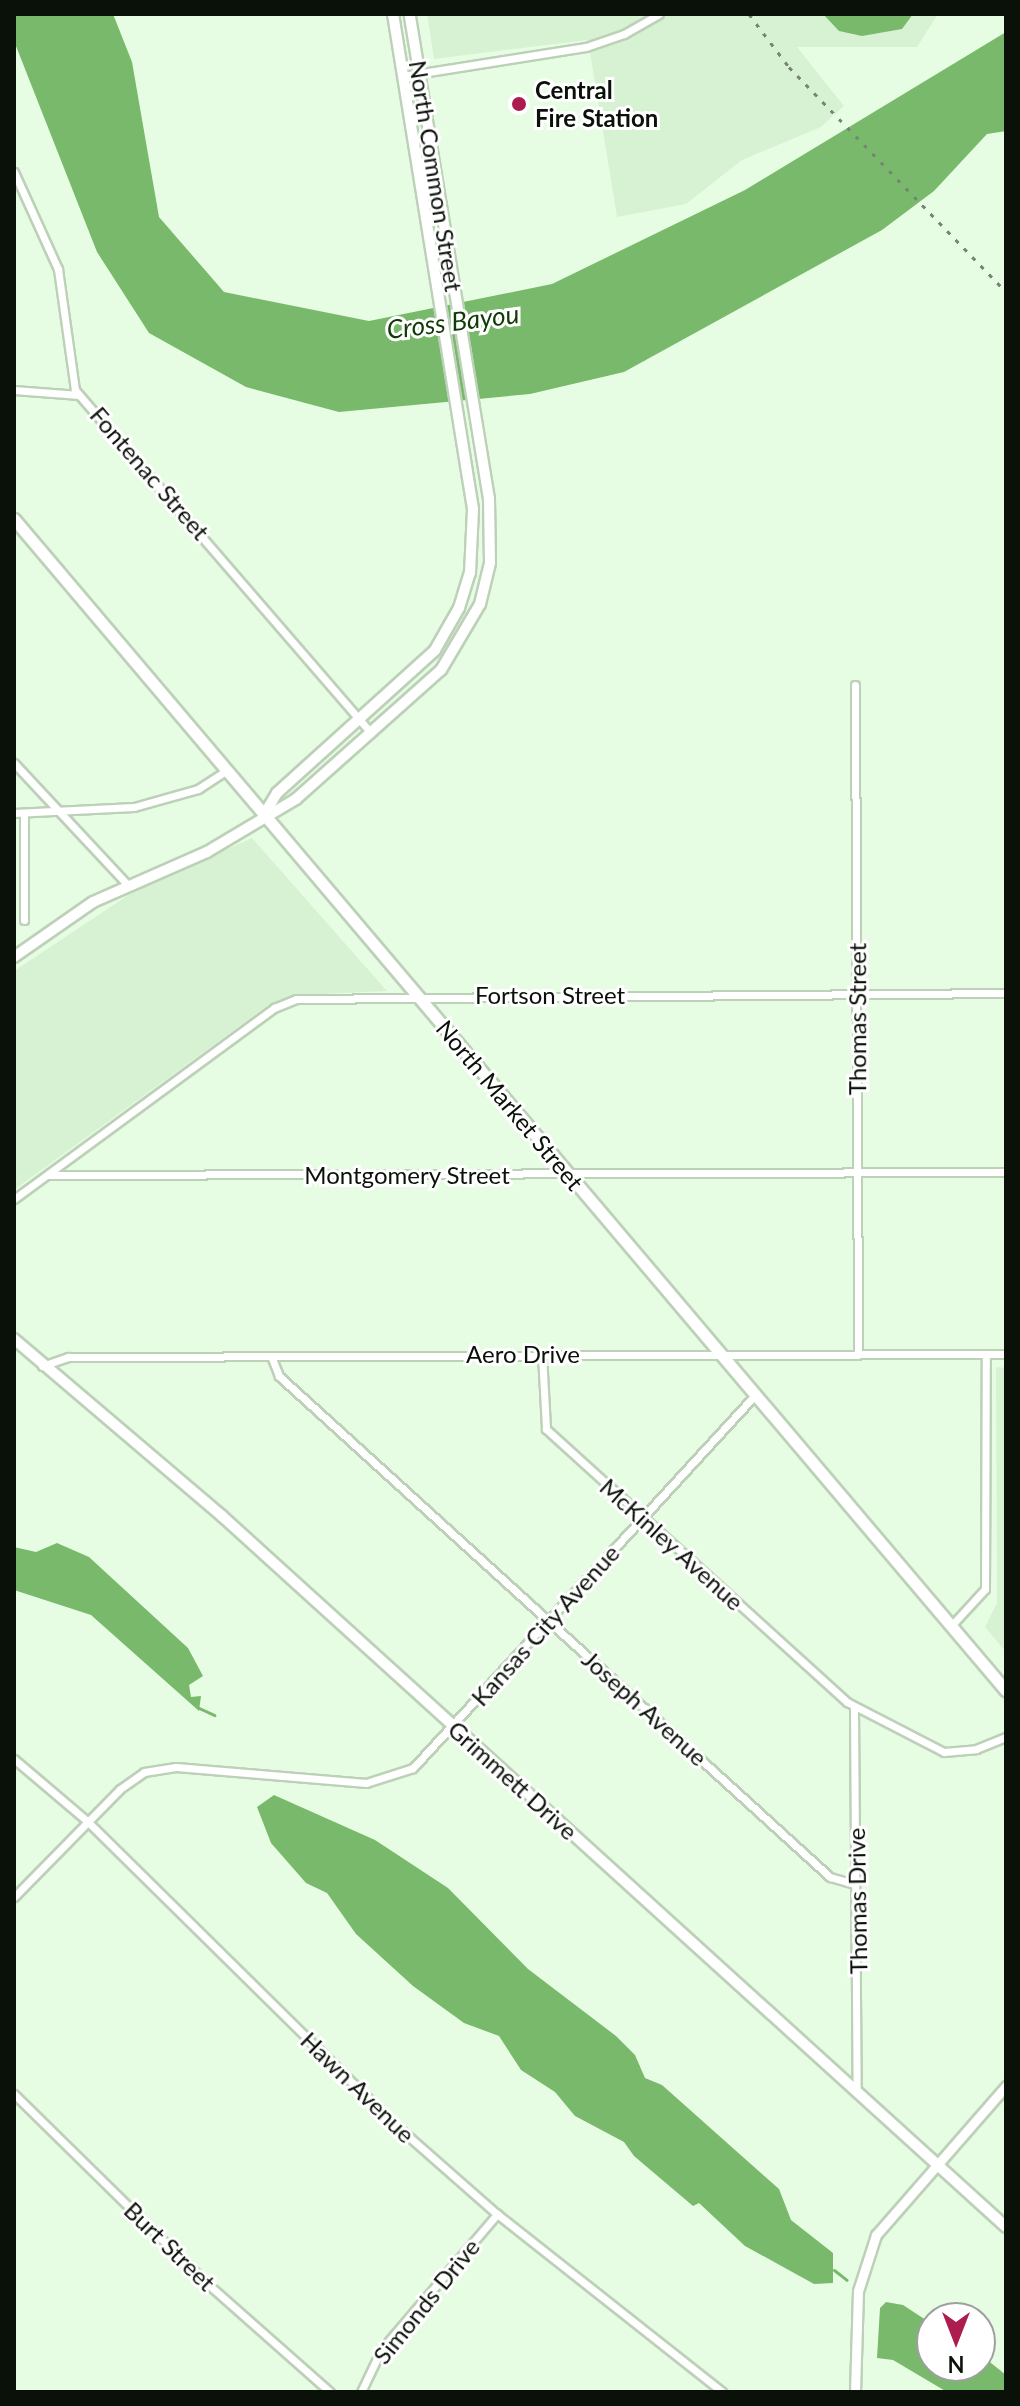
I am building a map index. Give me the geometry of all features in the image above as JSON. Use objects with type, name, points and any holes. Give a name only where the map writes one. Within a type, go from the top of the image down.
[{"type":"main road","name":"North Common Street","points":[[265,813],[277,793],[421,666],[459,608],[474,537],[465,450],[393,14]]},
{"type":"main road","name":"North Common Street","points":[[14,957],[127,884],[207,852],[265,813],[287,805],[441,670],[480,604],[491,540],[482,448],[410,14]]},
{"type":"main road","name":"North Market Street","points":[[14,519],[1006,1691]]},
{"type":"main road","name":"Grimmett Drive","points":[[14,1339],[42,1366],[222,1516],[1006,2227]]},
{"type":"street","points":[[403,76],[586,47],[624,34],[659,14]]},
{"type":"street","name":"Fontenac Street","points":[[14,172],[58,269],[71,379],[81,396],[371,733]]},
{"type":"street","points":[[14,390],[65,390],[81,396]]},
{"type":"street","name":"Thomas Street","points":[[855,685],[858,1353]]},
{"type":"street","points":[[14,763],[127,884]]},
{"type":"street","points":[[14,813],[134,807],[198,789],[227,770]]},
{"type":"street","points":[[24,813],[24,920]]},
{"type":"street","name":"Fortson Street","points":[[14,1199],[283,1003],[309,996],[1006,993]]},
{"type":"street","name":"Montgomery Street","points":[[48,1175],[1006,1172]]},
{"type":"street","name":"McKinley Avenue","points":[[542,1354],[546,1429],[854,1708],[944,1752],[976,1749],[1006,1737]]},
{"type":"street","points":[[951,1626],[985,1589],[986,1354]]},
{"type":"street","name":"Aero Drive","points":[[42,1366],[68,1357],[1006,1354]]},
{"type":"street","name":"Joseph Avenue","points":[[271,1356],[279,1376],[830,1877],[854,1884]]},
{"type":"street","name":"Kansas City Avenue","points":[[14,1897],[87,1821],[144,1772],[176,1767],[386,1781],[413,1768],[756,1394]]},
{"type":"street","name":"Thomas Drive","points":[[854,1708],[857,2093]]},
{"type":"street","name":"Hawn Avenue","points":[[14,1759],[87,1821],[391,2121],[497,2214],[722,2392]]},
{"type":"street","points":[[855,2392],[857,2305],[864,2261],[885,2221],[1006,2086]]},
{"type":"street","name":"Burt Street","points":[[14,2094],[201,2278],[330,2392]]},
{"type":"street","name":"Simonds Drive","points":[[361,2392],[381,2350],[497,2214]]},
{"type":"shaded area","points":[[427,14],[938,14],[917,47],[797,47],[844,106],[821,127],[742,160],[686,204],[617,217],[588,40],[434,59]]},
{"type":"shaded area","points":[[252,838],[387,991],[304,995],[271,1003],[14,1190],[14,971],[136,890]]},
{"type":"shaded area","points":[[996,1367],[1006,1368],[1006,1652],[985,1627],[997,1603]]},
{"type":"water","name":"Cross Bayou","points":[[14,14],[113,14],[132,62],[159,217],[224,292],[369,321],[552,284],[745,190],[1006,32],[1006,131],[987,134],[934,191],[882,230],[624,372],[530,394],[339,412],[246,387],[149,333],[97,252],[14,41]]},
{"type":"water","points":[[823,14],[913,14],[902,29],[862,36],[839,31]]},
{"type":"water","points":[[57,1543],[89,1557],[188,1648],[203,1676],[189,1685],[191,1697],[201,1696],[199,1711],[91,1615],[14,1590],[14,1547],[36,1552]]},
{"type":"water","points":[[274,1795],[375,1840],[448,1888],[528,1969],[616,2036],[635,2055],[645,2078],[662,2085],[779,2189],[791,2220],[833,2253],[833,2283],[814,2284],[745,2246],[699,2203],[693,2206],[634,2156],[624,2142],[575,2116],[555,2092],[521,2070],[499,2036],[464,2023],[413,1986],[356,1934],[327,1893],[306,1883],[271,1843],[257,1807]]},
{"type":"water","points":[[886,2302],[903,2305],[916,2314],[916,2374],[893,2360],[877,2358],[880,2308]]},
{"type":"water","points":[[996,2367],[1006,2375],[1006,2392],[947,2392],[930,2382],[996,2382]]},
{"type":"waterway","points":[[199,1708],[214,1715]]},
{"type":"waterway","points":[[834,2270],[847,2280]]},
{"type":"railway","points":[[749,14],[789,67],[1006,292]]},
{"type":"place","name":"Central Fire Station","points":[[519,104]]}]
